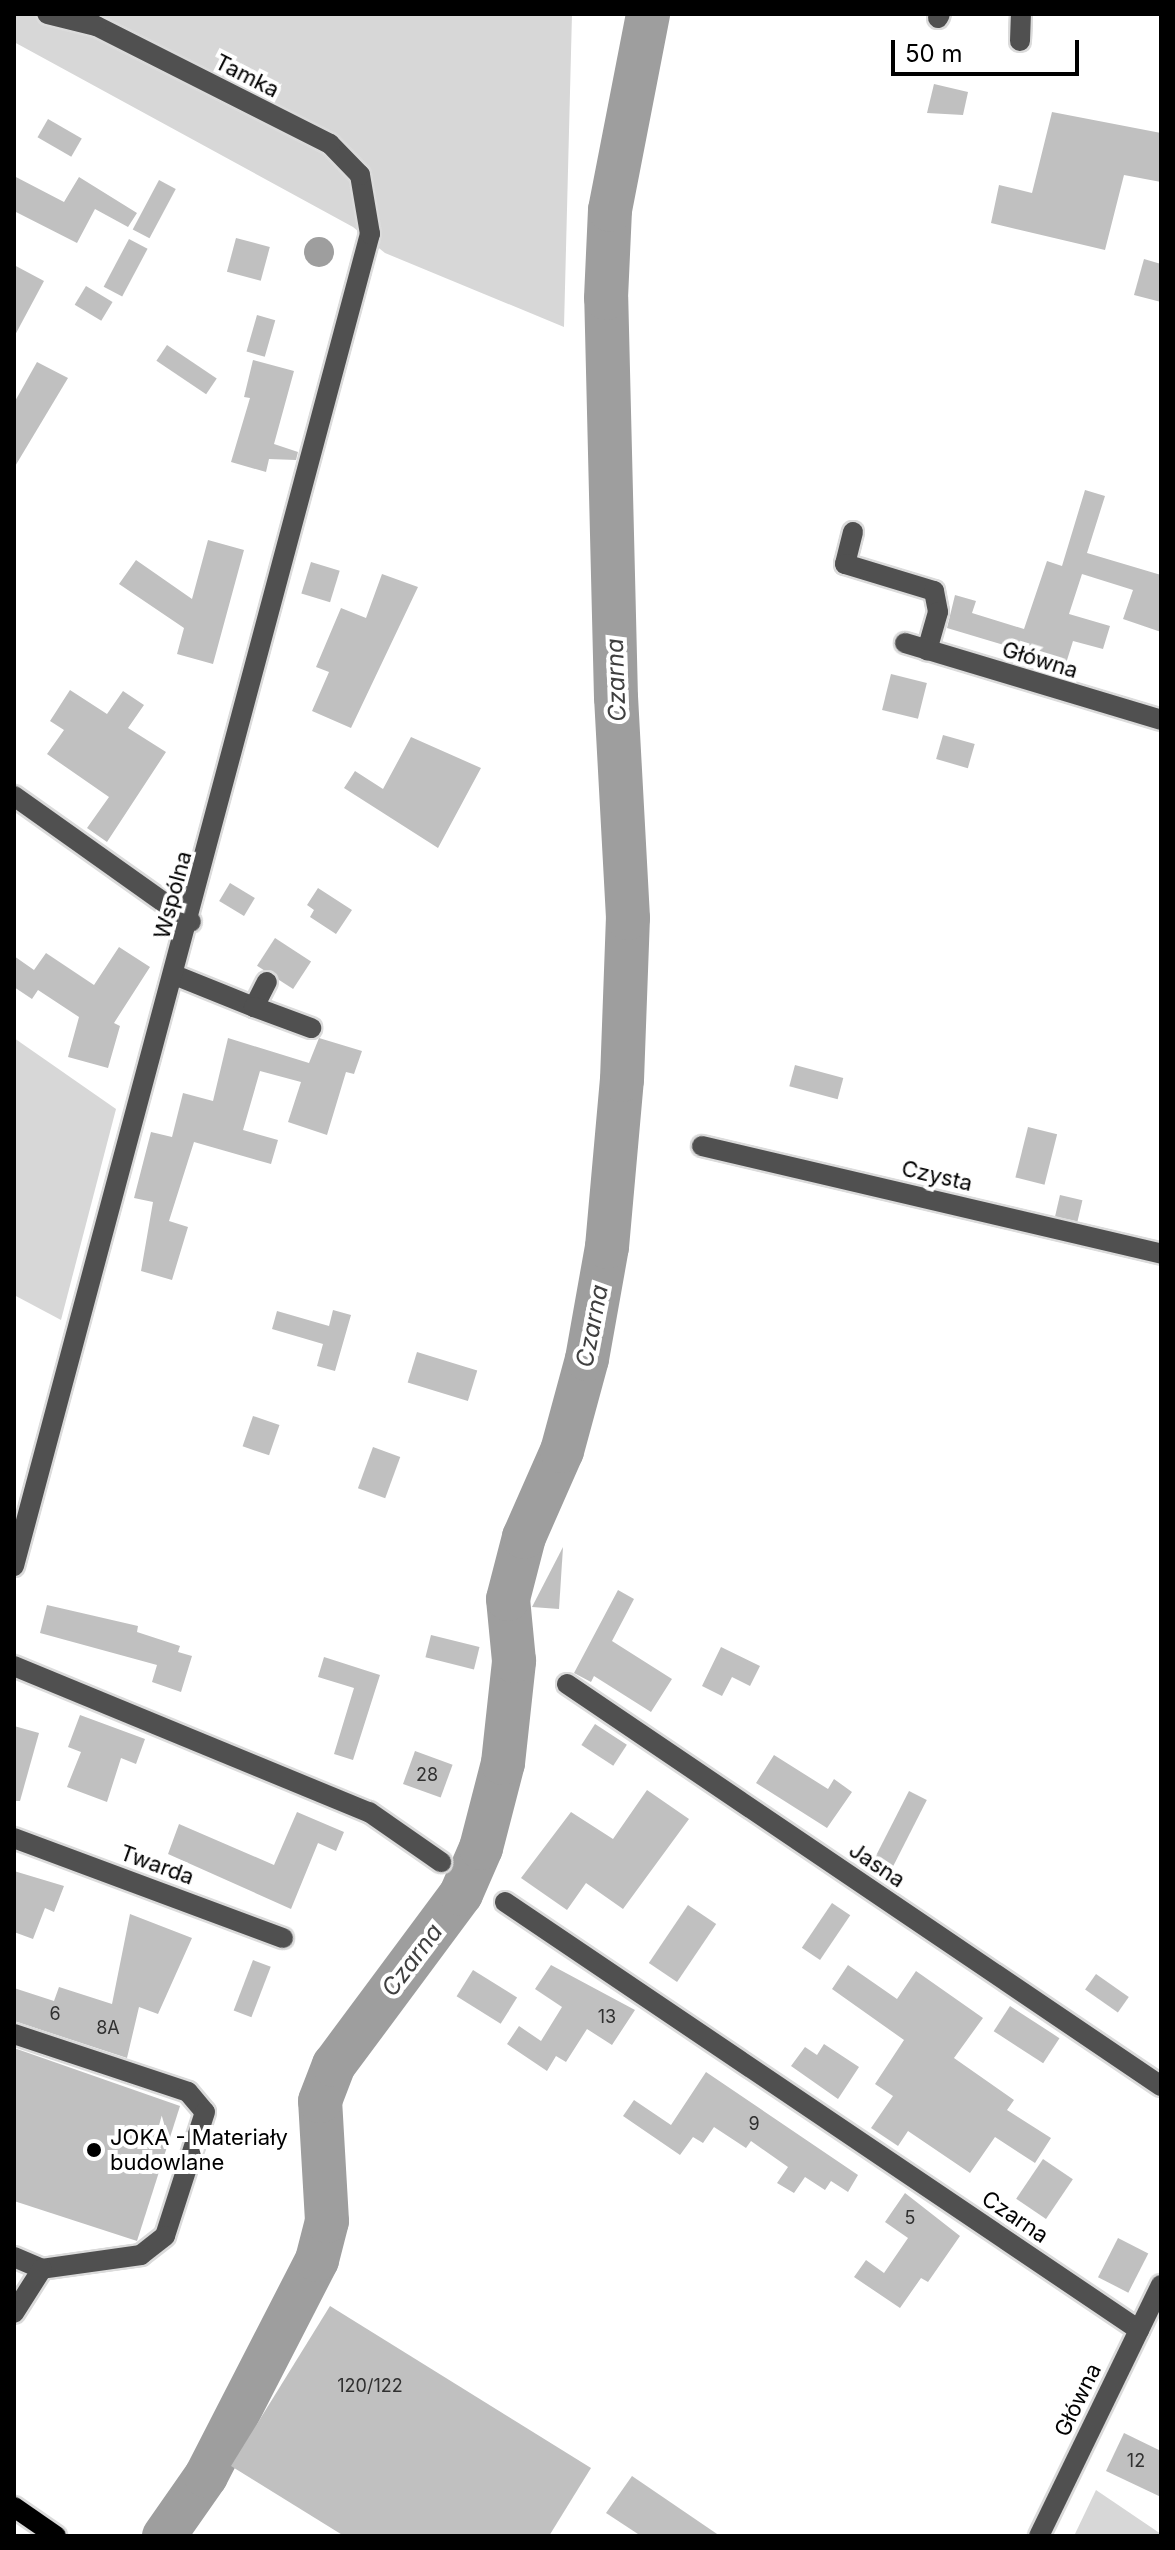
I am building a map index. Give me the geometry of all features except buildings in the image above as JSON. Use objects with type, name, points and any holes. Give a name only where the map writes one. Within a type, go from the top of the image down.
[{"type":"main road","points":[[14,2507],[56,2536]]},
{"type":"street","name":"Tamka","points":[[47,14],[96,26],[330,144],[360,175],[370,234]]},
{"type":"street","points":[[1020,41],[1021,14]]},
{"type":"street","name":"Wspólna","points":[[14,1566],[177,976],[370,234]]},
{"type":"street","points":[[853,532],[845,564],[934,591],[938,612],[927,650]]},
{"type":"street","name":"Główna","points":[[905,643],[1161,720]]},
{"type":"street","points":[[14,796],[191,922]]},
{"type":"street","points":[[177,976],[311,1028]]},
{"type":"street","points":[[254,1007],[267,982]]},
{"type":"street","name":"Czysta","points":[[702,1146],[1161,1254]]},
{"type":"street","points":[[14,1666],[355,1806],[441,1862]]},
{"type":"street","name":"Jasna","points":[[567,1684],[1161,2086]]},
{"type":"street","name":"Twarda","points":[[14,1838],[283,1938]]},
{"type":"street","name":"Czarna","points":[[505,1902],[1139,2330]]},
{"type":"street","points":[[14,2034],[188,2092],[205,2112],[165,2236],[141,2255],[42,2269],[14,2257]]},
{"type":"street","points":[[14,2313],[42,2269]]},
{"type":"street","name":"Główna","points":[[1039,2536],[1161,2285]]},
{"type":"shaded area","points":[[14,14],[572,14],[564,327],[385,253],[353,227],[14,42]]},
{"type":"shaded area","points":[[319,237],[329,242],[334,252],[329,262],[319,267],[309,262],[304,252],[309,242]]},
{"type":"shaded area","points":[[14,1038],[116,1109],[61,1320],[14,1295]]},
{"type":"shaded area","points":[[1096,2490],[1161,2534],[1161,2536],[1074,2536]]},
{"type":"waterway","name":"Czarna","points":[[164,2536],[206,2476],[317,2260],[327,2221],[320,2101],[334,2065],[461,1894],[481,1848],[503,1763],[514,1661],[508,1599],[524,1537],[562,1451],[587,1359],[607,1247],[622,1080],[628,918],[616,698],[606,298],[610,210],[648,14]]},
{"type":"place","name":"JOKA - Materiały budowlane","points":[[94,2150]]}]
